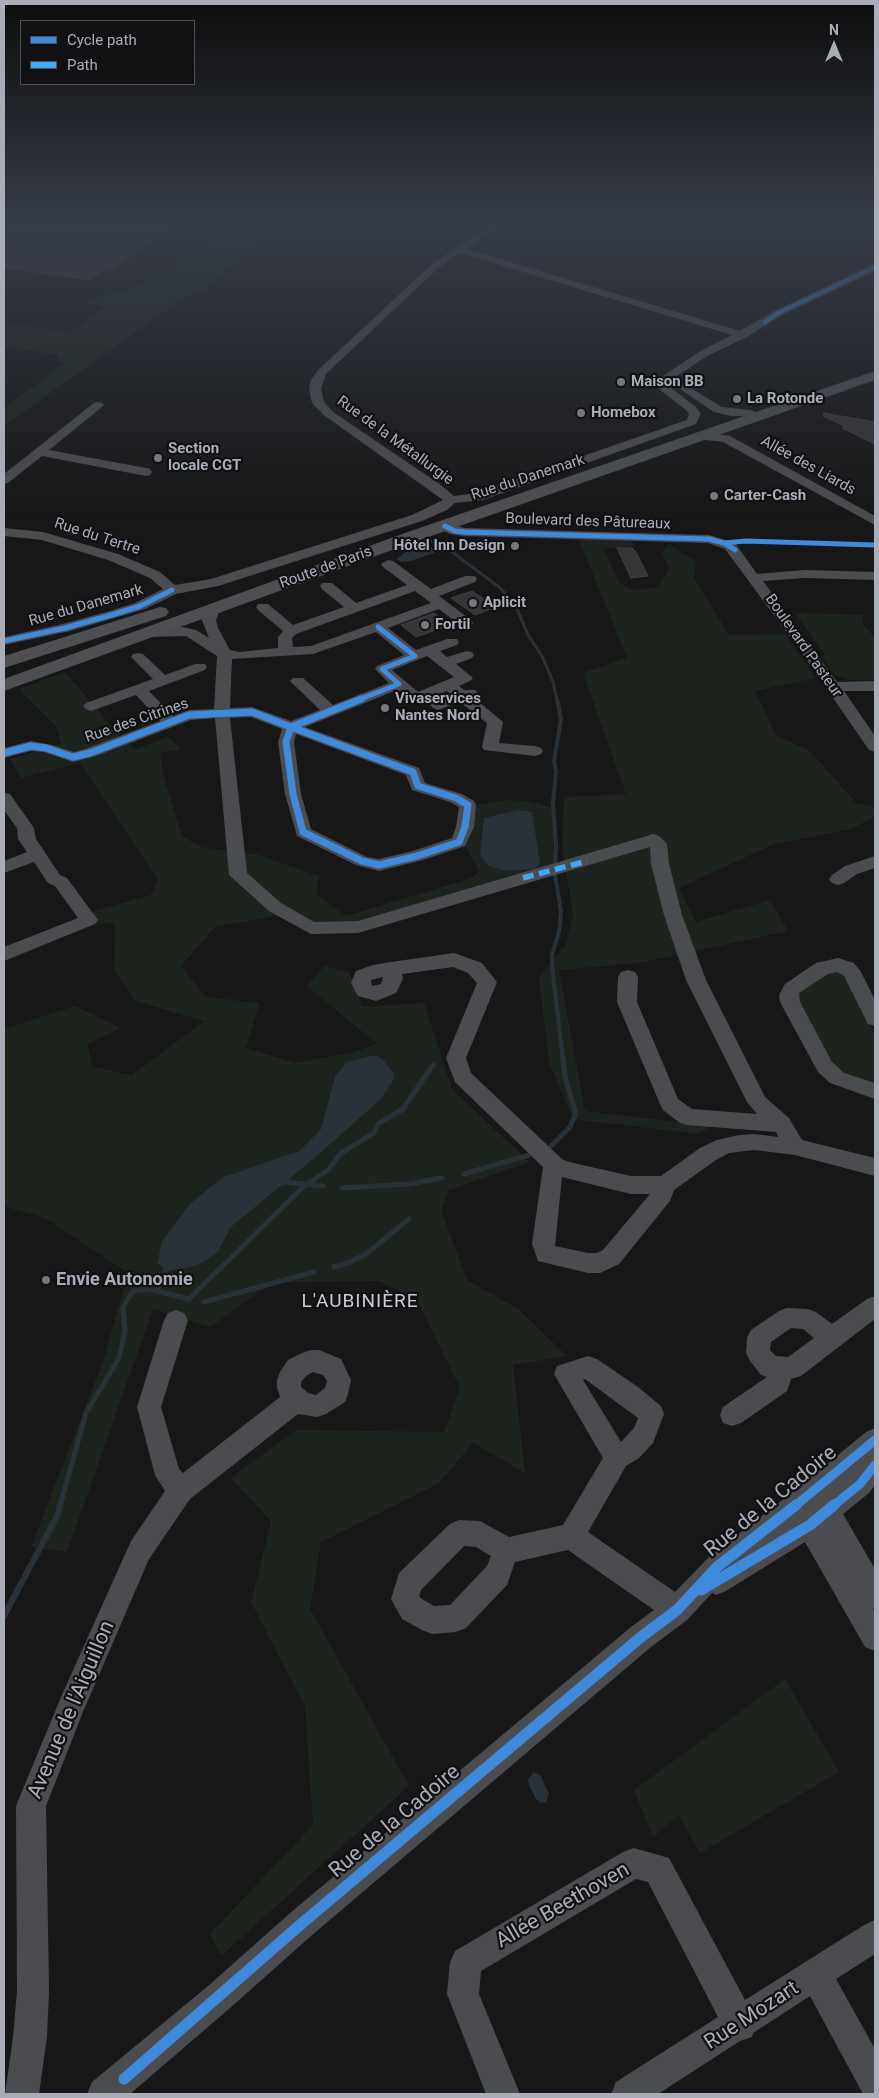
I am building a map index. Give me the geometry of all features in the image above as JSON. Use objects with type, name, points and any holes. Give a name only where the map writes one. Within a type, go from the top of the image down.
[{"type":"main road","name":"Route de Paris","points":[[4,662],[378,542],[875,370]]},
{"type":"main road","name":"Route de Paris","points":[[4,685],[701,436],[725,433],[875,375]]},
{"type":"street","name":"Rue de la Métallurgie","points":[[377,320],[323,370],[317,380],[315,389],[318,403],[329,414],[437,488],[451,500]]},
{"type":"street","points":[[695,320],[742,334]]},
{"type":"street","points":[[712,407],[709,412],[695,414],[692,409],[665,389],[664,381],[703,354],[766,320]]},
{"type":"street","points":[[684,387],[712,407],[726,412],[751,413]]},
{"type":"street","points":[[4,480],[98,405]]},
{"type":"street","name":"Rue du Danemark","points":[[4,641],[65,628],[124,612],[159,598],[172,590],[213,583],[417,518],[442,507],[451,500],[478,497],[692,422],[695,414]]},
{"type":"street","name":"Allée des Liards","points":[[725,433],[875,521]]},
{"type":"street","points":[[40,452],[146,472]]},
{"type":"street","name":"Boulevard des Pâtureaux","points":[[445,526],[455,531],[464,532],[709,540],[730,546]]},
{"type":"street","name":"Rue du Tertre","points":[[4,532],[43,536],[94,552],[143,569],[164,581],[172,590]]},
{"type":"street","points":[[4,542],[94,552]]},
{"type":"street","name":"Boulevard Pasteur","points":[[730,546],[755,578],[875,747]]},
{"type":"street","points":[[388,564],[466,623]]},
{"type":"street","points":[[755,578],[805,574],[875,576]]},
{"type":"street","points":[[429,595],[470,580]]},
{"type":"street","points":[[327,586],[354,608]]},
{"type":"street","points":[[286,652],[285,637],[290,631],[416,586]]},
{"type":"street","points":[[384,597],[407,616]]},
{"type":"street","points":[[148,633],[182,631],[191,633],[225,654],[238,656],[313,650],[441,604]]},
{"type":"street","points":[[263,608],[290,631]]},
{"type":"street","points":[[213,610],[210,620],[211,628],[225,654],[222,712],[238,875],[275,908],[311,928],[358,927],[587,861],[652,840],[658,844],[660,864],[673,915],[696,980],[757,1102],[782,1124],[795,1147]]},
{"type":"street","points":[[325,619],[348,638]]},
{"type":"street","points":[[378,627],[415,656]]},
{"type":"street","points":[[430,651],[466,678],[416,698],[382,669],[452,642]]},
{"type":"street","points":[[446,663],[467,655]]},
{"type":"street","points":[[138,657],[163,681]]},
{"type":"street","points":[[91,706],[200,667]]},
{"type":"street","points":[[298,681],[330,711]]},
{"type":"street","points":[[291,727],[399,684]]},
{"type":"street","points":[[449,685],[466,694],[495,722],[490,747],[535,751]]},
{"type":"street","points":[[833,687],[875,686]]},
{"type":"street","points":[[139,689],[170,722]]},
{"type":"street","points":[[438,705],[466,694]]},
{"type":"street","name":"Rue des Citrines","points":[[4,754],[31,746],[46,748],[73,757],[90,753],[190,715],[252,712],[413,772],[418,786],[456,798],[468,805],[465,827],[459,842],[417,856],[379,865],[362,861],[303,832],[289,771],[286,742],[291,727]]},
{"type":"street","points":[[4,798],[25,828],[27,839],[54,880],[61,882],[89,920],[4,954]]},
{"type":"street","points":[[4,867],[37,854]]},
{"type":"street","points":[[838,880],[851,870],[875,862]]},
{"type":"street","points":[[391,969],[454,960],[475,968],[487,982],[456,1058],[462,1078],[554,1165],[567,1170],[631,1185],[664,1185],[708,1154],[739,1142],[754,1142],[795,1147],[875,1167]]},
{"type":"street","points":[[875,1019],[852,972],[838,965],[823,968],[792,989],[788,995],[825,1067],[837,1078],[875,1091]]},
{"type":"street","points":[[628,977],[627,1002],[670,1104],[687,1117],[782,1124]]},
{"type":"street","points":[[554,1165],[551,1175],[543,1244],[546,1254],[588,1263],[600,1263],[611,1257],[662,1195],[664,1185]]},
{"type":"street","points":[[831,1338],[808,1319],[787,1318],[760,1337],[758,1353],[770,1367],[792,1368],[875,1306]]},
{"type":"street","points":[[176,1320],[149,1407],[168,1475],[181,1490]]},
{"type":"street","points":[[732,1415],[778,1383],[780,1368]]},
{"type":"street","name":"Avenue de l'Aiguillon","points":[[22,2094],[30,2037],[33,1992],[31,1806],[71,1707],[140,1550],[181,1490],[296,1400]]},
{"type":"street","name":"Rue de la Cadoire","points":[[812,1508],[875,1440]]},
{"type":"street","points":[[571,1536],[617,1458]]},
{"type":"street","name":"Rue de la Cadoire","points":[[104,2094],[219,1997],[300,1925],[685,1602],[717,1567],[812,1508],[860,1484],[875,1465]]},
{"type":"street","points":[[812,1508],[870,1604],[875,1637]]},
{"type":"street","points":[[506,1551],[571,1536],[685,1602]]},
{"type":"street","name":"Allée Beethoven","points":[[503,2094],[463,1994],[466,1962],[634,1862],[658,1869],[740,2025]]},
{"type":"street","name":"Rue Mozart","points":[[628,2094],[740,2025],[875,1936]]},
{"type":"street","points":[[816,1975],[875,2082]]},
{"type":"shaded area","points":[[87,320],[153,320],[4,426],[4,408],[64,364],[58,362],[58,355],[4,346],[4,330],[14,324],[70,332]]},
{"type":"shaded area","points":[[579,540],[629,540],[636,546],[604,549],[619,582],[633,590],[658,587],[669,569],[662,552],[669,544],[696,562],[694,578],[729,635],[785,634],[816,678],[755,691],[776,735],[811,752],[857,804],[875,807],[875,816],[852,829],[774,844],[679,888],[696,922],[770,900],[788,931],[639,963],[559,970],[585,1111],[711,1126],[698,1134],[573,1119],[549,1062],[539,977],[566,944],[573,915],[562,844],[564,797],[626,794],[583,673],[627,658]]},
{"type":"shaded area","points":[[427,546],[434,548],[436,552],[411,561],[401,562],[397,559],[404,553]]},
{"type":"shaded area","points":[[795,613],[864,615],[862,623],[875,638],[875,680],[851,680],[835,675],[821,656],[825,655]]},
{"type":"shaded area","points":[[65,672],[118,734],[135,749],[168,737],[181,750],[160,753],[164,777],[182,836],[201,847],[258,855],[319,876],[316,894],[346,916],[472,878],[479,871],[465,845],[470,836],[475,805],[504,800],[528,801],[553,808],[553,867],[358,924],[312,925],[275,916],[215,927],[181,966],[206,997],[259,1003],[246,1048],[295,1063],[350,1053],[377,1044],[307,986],[324,966],[349,972],[362,1007],[424,1003],[452,1089],[529,1162],[449,1190],[441,1210],[467,1280],[518,1309],[567,1356],[513,1365],[525,1473],[473,1443],[439,1483],[321,1542],[310,1609],[409,1786],[221,1956],[210,1934],[313,1825],[305,1707],[251,1602],[271,1521],[231,1478],[296,1430],[444,1432],[460,1388],[418,1302],[380,1281],[273,1282],[210,1327],[153,1309],[67,1552],[31,1547],[104,1359],[128,1273],[45,1218],[4,1206],[4,1029],[75,1006],[120,1028],[87,1044],[93,1067],[132,1075],[204,1021],[136,1001],[114,970],[115,923],[90,924],[80,915],[151,895],[158,880],[80,763],[21,778],[10,759],[61,744],[56,726],[19,689]],"holes":[[[518,810],[532,812],[534,869],[506,871],[488,866],[480,854],[484,818]],[[335,1076],[380,1100],[317,1156],[231,1227],[223,1177],[299,1151],[321,1129]]]},
{"type":"shaded area","points":[[518,810],[532,812],[540,864],[534,869],[506,871],[488,866],[480,854],[484,818]]},
{"type":"shaded area","points":[[837,970],[849,980],[875,1036],[875,1086],[849,1077],[832,1064],[799,1002],[798,993],[832,971]]},
{"type":"shaded area","points":[[376,1055],[384,1061],[394,1074],[393,1081],[380,1100],[317,1156],[231,1227],[217,1253],[196,1266],[168,1271],[157,1263],[163,1240],[190,1204],[223,1177],[299,1151],[321,1129],[335,1076],[347,1062]]},
{"type":"shaded area","points":[[785,1679],[839,1772],[700,1853],[679,1815],[653,1837],[634,1790]]},
{"type":"shaded area","points":[[534,1772],[541,1776],[549,1794],[546,1802],[541,1803],[536,1799],[529,1785],[528,1779]]},
{"type":"building","points":[[824,413],[875,422],[875,444],[842,428],[846,427],[823,416]]},
{"type":"building","points":[[617,548],[632,548],[648,576],[631,578]]},
{"type":"building","name":"Aplicit","points":[[472,591],[496,607],[475,615],[451,598]]},
{"type":"building","name":"Fortil","points":[[434,613],[450,625],[416,637],[401,625]]},
{"type":"waterway","points":[[428,540],[444,546],[499,587],[515,604],[528,635],[542,656],[553,682],[557,700]]},
{"type":"waterway","points":[[555,862],[556,847],[553,803],[556,772],[554,761],[561,719],[557,699]]},
{"type":"waterway","points":[[555,875],[561,911],[559,931],[552,955],[552,966],[562,1051]]},
{"type":"waterway","points":[[551,1146],[570,1127],[576,1114],[565,1077],[562,1050]]},
{"type":"waterway","points":[[307,1184],[328,1170],[341,1153],[374,1133],[378,1124],[403,1109],[433,1065]]},
{"type":"waterway","points":[[464,1174],[529,1155]]},
{"type":"waterway","points":[[342,1188],[409,1184],[442,1178]]},
{"type":"waterway","points":[[280,1184],[285,1182],[307,1184]]},
{"type":"waterway","points":[[157,1291],[189,1299],[307,1184]]},
{"type":"waterway","points":[[307,1184],[323,1186]]},
{"type":"waterway","points":[[334,1267],[348,1263],[366,1254],[409,1219]]},
{"type":"waterway","points":[[157,1291],[168,1264]]},
{"type":"waterway","points":[[204,1302],[314,1272]]},
{"type":"waterway","points":[[60,1506],[86,1413],[119,1358],[125,1331],[123,1307],[133,1291],[147,1289],[157,1291]]},
{"type":"waterway","points":[[4,1616],[58,1514],[60,1505]]},
{"type":"marked path","points":[[523,878],[587,861]]},
{"type":"cycle path","points":[[445,526],[455,531],[464,532],[709,539],[724,543],[735,550]]},
{"type":"cycle path","points":[[724,543],[746,541],[875,545]]},
{"type":"cycle path","points":[[4,641],[65,628],[115,614],[140,606],[172,590]]},
{"type":"cycle path","points":[[4,753],[31,746],[46,748],[73,757],[90,753],[189,715],[252,712],[273,719],[291,727],[413,772],[418,786],[456,798],[468,805],[465,827],[459,842],[417,856],[379,865],[362,861],[303,832],[293,794],[286,742],[291,727],[399,684],[382,669],[415,656],[378,627]]},
{"type":"cycle path","points":[[124,2079],[300,1925],[641,1637],[677,1610],[717,1567],[813,1492],[875,1440]]},
{"type":"cycle path","points":[[701,1590],[810,1525],[860,1484],[875,1465]]},
{"type":"place","name":"Maison BB","points":[[621,382]]},
{"type":"place","name":"La Rotonde","points":[[737,399]]},
{"type":"place","name":"Homebox","points":[[581,413]]},
{"type":"place","name":"Section locale CGT","points":[[158,458]]},
{"type":"place","name":"Carter-Cash","points":[[714,496]]},
{"type":"place","name":"Hôtel Inn Design","points":[[515,546]]},
{"type":"place","name":"Aplicit","points":[[473,603]]},
{"type":"place","name":"Fortil","points":[[425,625]]},
{"type":"place","name":"Vivaservices Nantes Nord","points":[[385,708]]},
{"type":"place","name":"Envie Autonomie","points":[[46,1280]]},
{"type":"district","name":"L'AUBINIÈRE","points":[[360,1302]]}]
